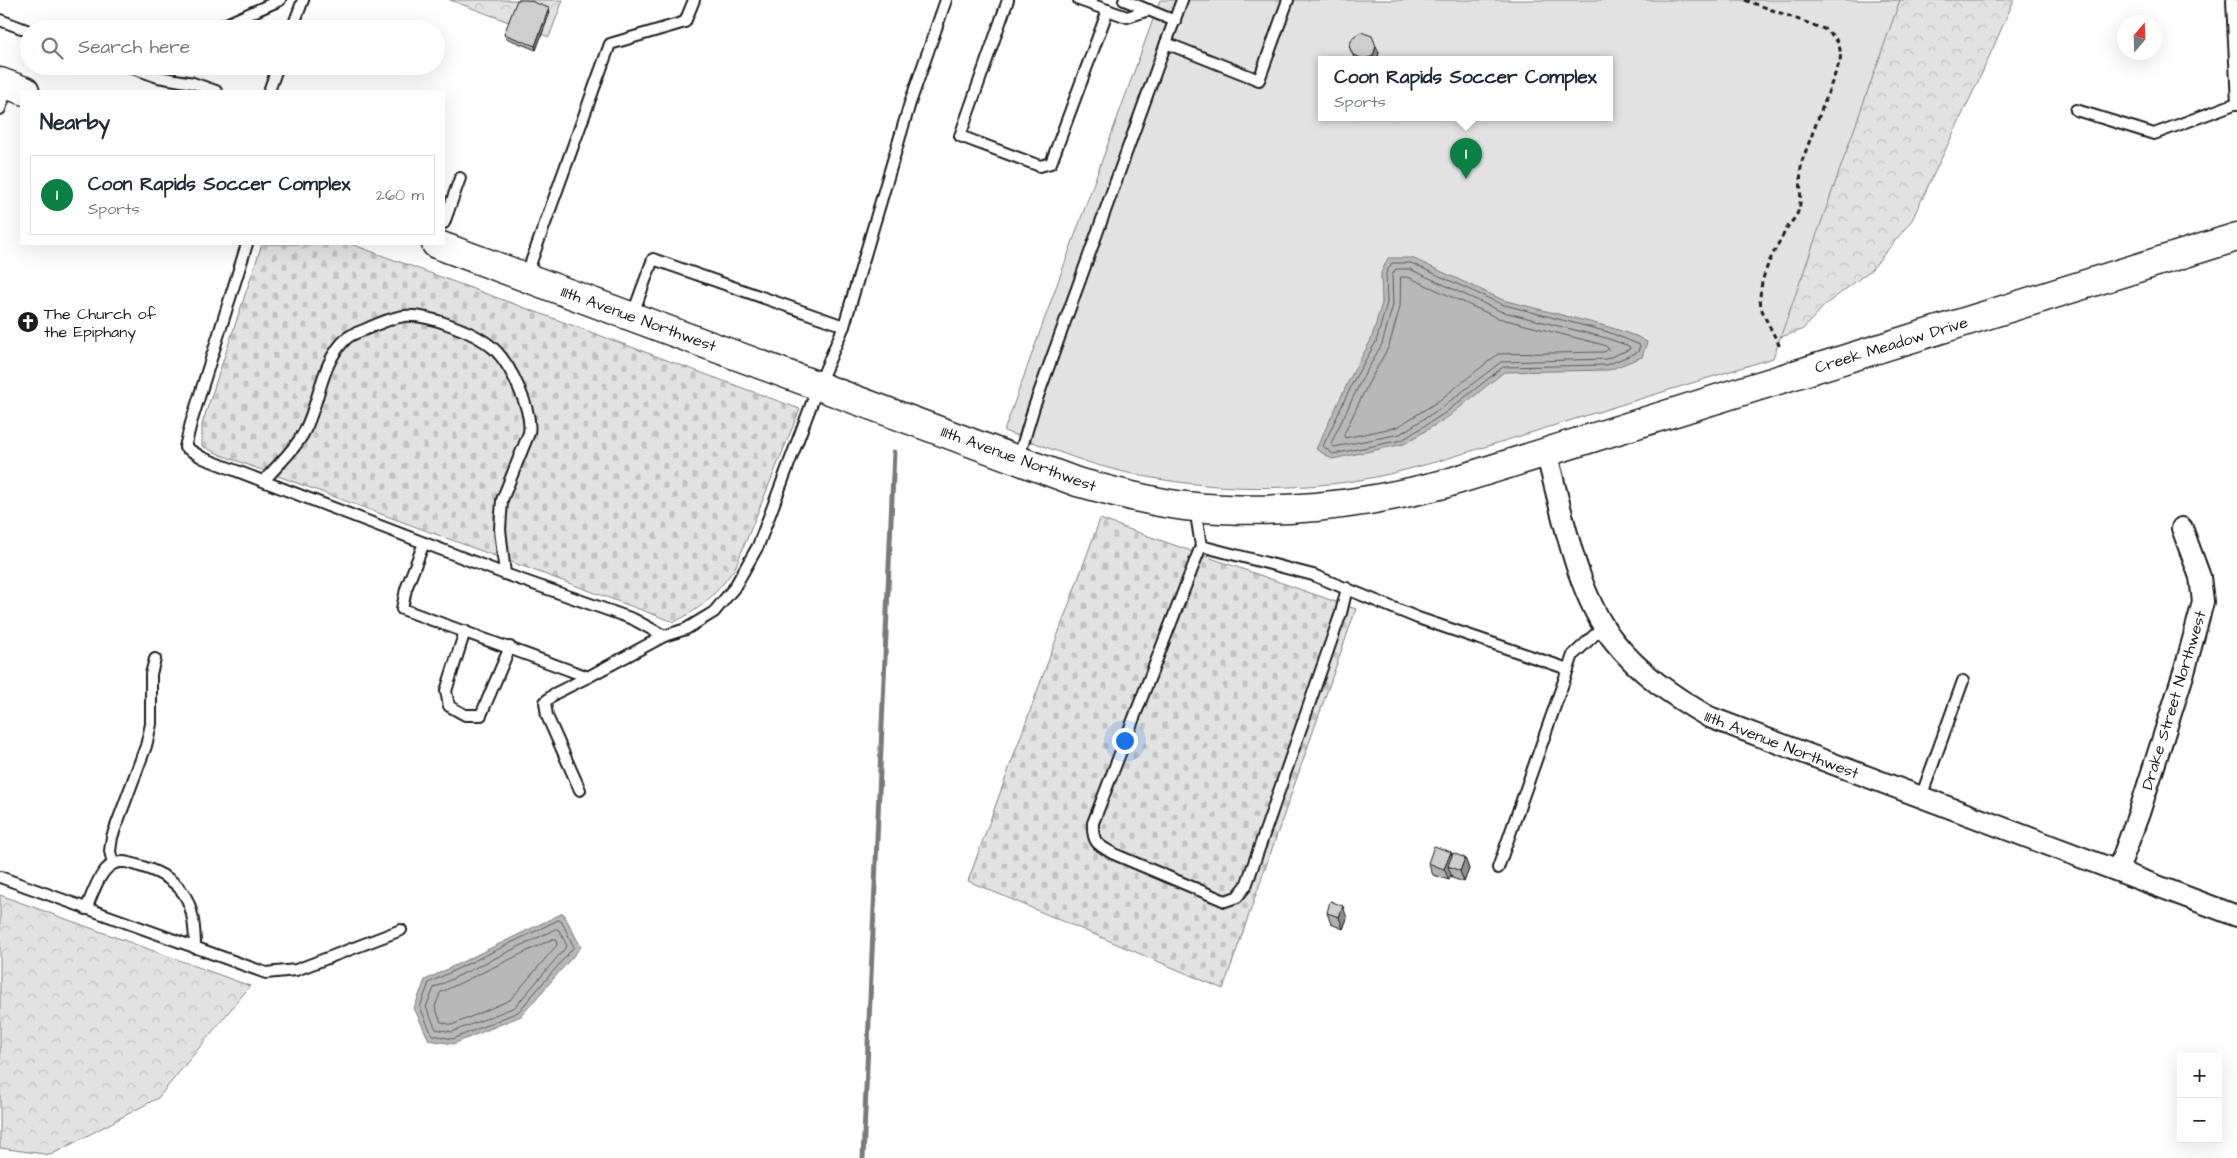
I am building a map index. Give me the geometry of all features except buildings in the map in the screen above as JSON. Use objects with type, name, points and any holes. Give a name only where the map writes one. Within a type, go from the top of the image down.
[{"type":"street","name":"Creek Meadow Drive","points":[[1546,452],[2237,237]]},
{"type":"street","name":"111th Avenue Northwest","points":[[439,245],[819,384],[1018,461],[1077,482],[1132,496],[1195,507],[1230,510],[1340,506],[1379,500],[1444,484],[1546,452],[1575,557],[1590,599],[1614,641],[1642,671],[1670,694],[1709,717],[2237,916]]},
{"type":"street","name":"Drake Street Northwest","points":[[2118,870],[2139,813],[2185,669],[2203,602],[2200,577],[2182,528]]},
{"type":"lane","points":[[235,20],[280,0]]},
{"type":"lane","points":[[296,20],[304,0]]},
{"type":"lane","points":[[526,277],[610,44],[685,22],[694,0]]},
{"type":"lane","points":[[580,790],[547,716],[545,702],[554,694],[664,636],[686,629],[714,612],[734,588],[758,546],[819,384],[844,326],[910,103],[946,0]]},
{"type":"lane","points":[[1008,0],[960,136],[1040,166],[1051,163],[1108,10]]},
{"type":"lane","points":[[1079,0],[1127,17],[1149,10]]},
{"type":"lane","points":[[1124,0],[1175,20]]},
{"type":"lane","points":[[1018,461],[1034,407],[1182,0]]},
{"type":"lane","points":[[1166,43],[1259,80],[1288,0]]},
{"type":"lane","points":[[2076,110],[2154,134],[2237,103],[2232,0]]},
{"type":"lane","points":[[0,20],[20,27]]},
{"type":"lane","points":[[152,75],[193,83],[213,90]]},
{"type":"lane","points":[[269,90],[275,75]]},
{"type":"lane","points":[[445,220],[460,178]]},
{"type":"lane","points":[[248,245],[185,447],[203,458],[424,543],[633,619],[664,636]]},
{"type":"lane","points":[[632,316],[653,259],[844,326]]},
{"type":"lane","points":[[264,481],[303,434],[332,357],[348,338],[385,321],[405,316],[442,322],[477,337],[493,348],[503,360],[528,413],[530,424],[528,433],[502,500],[500,530],[505,574]]},
{"type":"lane","points":[[1195,507],[1201,546],[1093,823],[1093,836],[1098,845],[1114,854],[1226,902],[1238,896],[1246,886],[1341,614],[1347,588]]},
{"type":"lane","points":[[424,543],[406,589],[402,609],[588,677]]},
{"type":"lane","points":[[1201,546],[1240,558],[1313,575],[1418,618],[1568,669]]},
{"type":"lane","points":[[1498,868],[1572,655],[1604,626]]},
{"type":"lane","points":[[465,631],[446,691],[449,706],[465,715],[481,715],[510,647]]},
{"type":"lane","points":[[113,864],[110,851],[112,837],[146,746],[151,724],[151,674],[155,659]]},
{"type":"lane","points":[[1921,797],[1963,681]]},
{"type":"lane","points":[[86,909],[103,873],[113,864],[126,862],[163,873],[178,886],[188,900],[195,922],[195,948]]},
{"type":"lane","points":[[0,877],[266,973],[296,970],[401,930]]},
{"type":"path","points":[[1745,0],[1824,29],[1834,35],[1841,51],[1840,61],[1802,160],[1799,173],[1800,205],[1797,215],[1787,227],[1776,248],[1762,284],[1760,298],[1762,311],[1781,349]]},
{"type":"green space","points":[[450,0],[563,0],[549,37]]},
{"type":"green space","points":[[1160,0],[1900,0],[1773,358],[1439,461],[1402,471],[1339,483],[1254,488],[1196,484],[1139,475],[1071,456],[1004,431]]},
{"type":"green space","points":[[1881,0],[2014,0],[1982,73],[1912,220],[1872,269],[1825,305],[1802,330],[1658,377]]},
{"type":"green space","points":[[262,245],[354,245],[800,409],[735,568],[708,600],[693,612],[674,622],[221,455],[202,446],[202,424]]},
{"type":"green space","points":[[1100,519],[1356,609],[1223,989],[968,881]]},
{"type":"green space","points":[[0,895],[250,986],[158,1098],[51,1155],[0,1148]]},
{"type":"water","points":[[1388,258],[1412,258],[1503,300],[1609,327],[1636,336],[1647,342],[1642,357],[1609,370],[1504,372],[1448,417],[1404,444],[1332,459],[1316,449],[1351,376],[1371,340],[1382,303],[1381,273]]},
{"type":"water","points":[[563,913],[581,947],[521,1016],[453,1044],[429,1040],[414,1008],[425,980]]},
{"type":"waterway","points":[[863,1158],[894,452]]},
{"type":"place","name":"Coon Rapids Soccer Complex","points":[[1466,179]]},
{"type":"place","name":"The Church of the Epiphany","points":[[28,322]]}]
